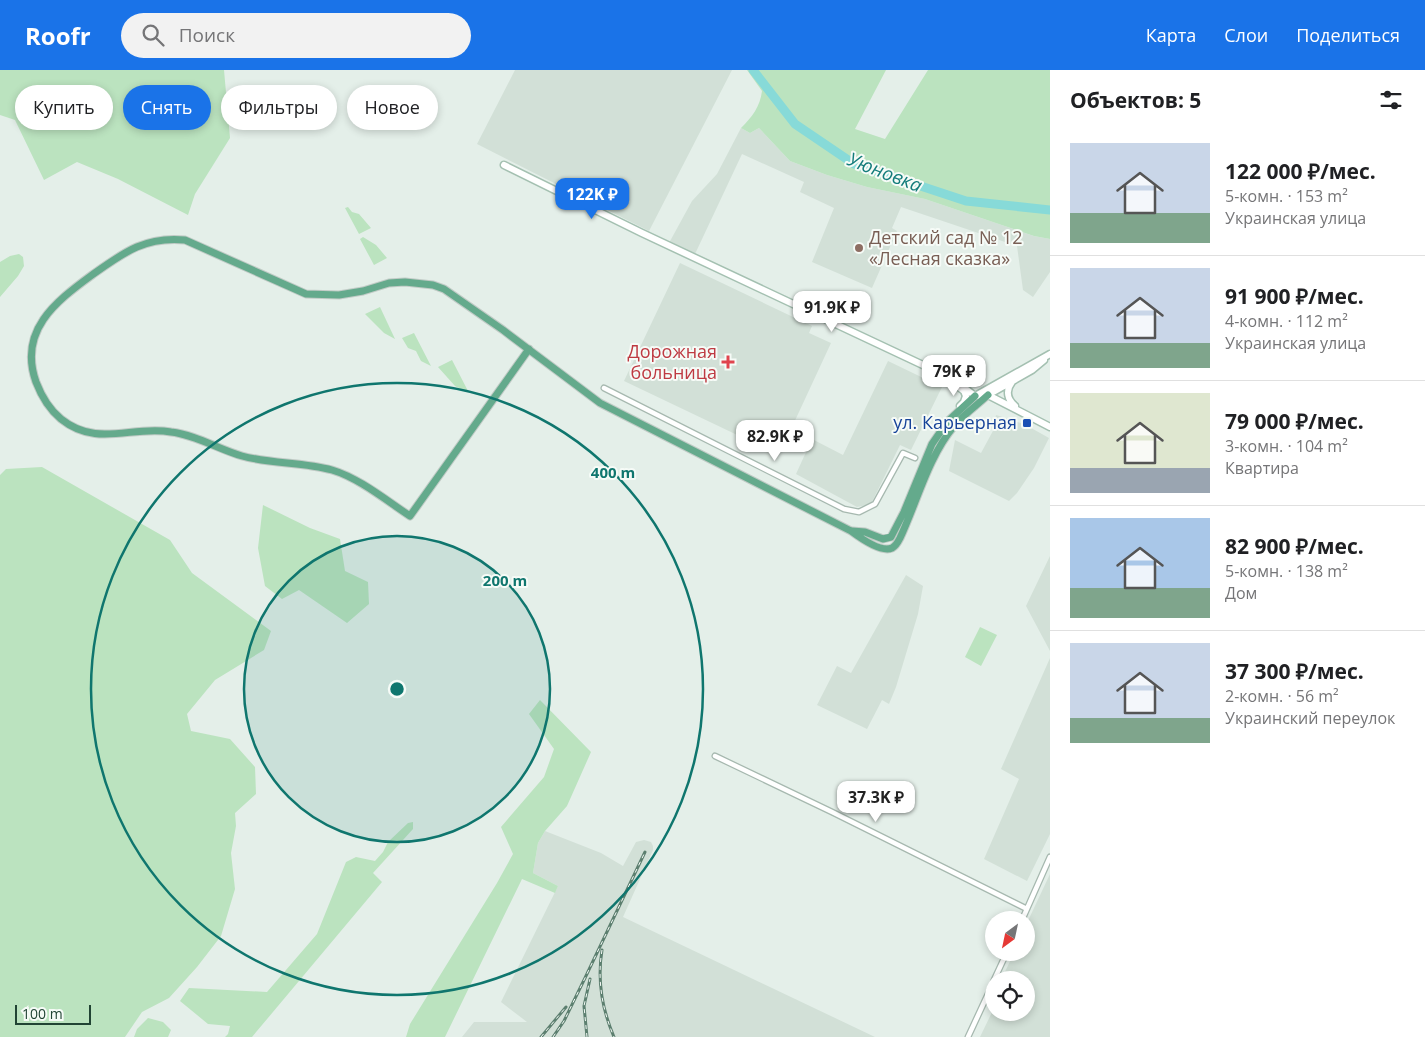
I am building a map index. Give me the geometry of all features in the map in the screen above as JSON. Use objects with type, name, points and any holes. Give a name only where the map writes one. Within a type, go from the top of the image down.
[{"type":"main road","points":[[529,349],[410,516],[350,477],[334,471],[244,457],[193,437],[171,432],[140,431],[120,435],[88,432],[61,419],[48,404],[33,374],[31,358],[35,333],[40,323],[54,306],[82,282],[124,252],[145,244],[167,239],[185,240],[306,294],[339,295],[363,291],[389,282],[433,284],[469,305],[529,349],[600,403],[851,531],[861,539],[886,549],[892,548],[896,544],[939,447],[955,425],[988,395]]},
{"type":"main road","points":[[851,531],[865,532],[883,539],[890,537],[904,512],[932,444],[948,421],[975,396]]},
{"type":"street","points":[[504,165],[690,256],[941,374],[975,396],[988,395],[1032,370],[1050,354]]},
{"type":"street","points":[[975,396],[1050,354]]},
{"type":"street","points":[[941,374],[964,391],[966,396],[964,402],[948,421]]},
{"type":"street","points":[[1016,379],[1008,389],[1010,400],[1014,406],[1048,426]]},
{"type":"street","points":[[604,388],[844,509],[859,512],[874,504],[902,453],[915,458]]},
{"type":"street","points":[[988,395],[1048,426]]},
{"type":"street","points":[[715,756],[1027,909],[1050,857]]},
{"type":"street","points":[[968,1037],[985,1000]]},
{"type":"shaded area","points":[[515,70],[732,70],[649,231],[477,144]]},
{"type":"shaded area","points":[[741,128],[750,133],[759,128],[790,161],[827,175],[867,187],[925,199],[1034,236],[1050,239],[1050,272],[1033,297],[1023,290],[1017,246],[901,207],[892,228],[897,231],[872,288],[812,262],[834,208],[800,192],[804,182],[742,154],[695,254],[688,253],[669,243],[692,201],[717,174]]},
{"type":"shaded area","name":"Дорожная больница","points":[[680,263],[812,326],[809,333],[831,343],[779,455],[624,381]]},
{"type":"shaded area","points":[[888,361],[942,387],[911,450],[900,445],[871,504],[857,507],[796,474],[812,439],[843,455]]},
{"type":"shaded area","points":[[996,415],[1024,424],[1049,438],[1034,468],[1017,493],[1009,501],[949,471],[955,440],[981,453],[994,429]]},
{"type":"shaded area","points":[[1050,556],[1050,651],[1026,606]]},
{"type":"shaded area","points":[[906,575],[923,586],[918,614],[889,704],[882,700],[867,729],[817,705],[837,666],[851,673]]},
{"type":"shaded area","points":[[1050,658],[1050,834],[1027,881],[984,859],[1019,779],[1001,769]]},
{"type":"shaded area","points":[[545,831],[601,853],[623,866],[636,842],[644,840],[651,842],[653,850],[623,917],[875,1037],[462,1037],[474,1022],[527,1022],[501,1002],[558,886],[533,873],[538,843]]},
{"type":"shaded area","points":[[1050,874],[1050,1037],[980,1037],[988,1021],[1035,1021],[1035,971],[1005,971],[1010,961],[1035,961],[1035,911],[1033,911]]},
{"type":"green space","points":[[0,70],[224,70],[225,85],[221,85],[221,130],[229,130],[230,138],[195,194],[188,215],[118,179],[77,162],[44,180],[20,130],[113,130],[113,85],[15,85],[15,120],[0,115]]},
{"type":"green space","points":[[747,70],[886,70],[855,129],[885,139],[928,70],[1050,70],[1050,239],[1034,236],[925,199],[867,187],[827,175],[790,161],[759,128],[750,133],[741,128],[755,111],[762,91]]},
{"type":"green space","points":[[348,207],[352,212],[359,214],[371,228],[359,234],[345,208]]},
{"type":"green space","points":[[363,237],[376,245],[387,258],[374,265],[360,239]]},
{"type":"green space","points":[[19,254],[23,257],[24,266],[0,297],[0,262],[10,256]]},
{"type":"green space","points":[[380,307],[395,339],[384,333],[365,314]]},
{"type":"green space","points":[[414,333],[431,366],[421,361],[416,351],[408,348],[402,338]]},
{"type":"green space","points":[[452,360],[468,391],[466,392],[455,386],[438,367]]},
{"type":"green space","points":[[42,467],[170,540],[192,573],[271,631],[264,650],[215,680],[187,714],[191,731],[230,739],[255,767],[256,794],[235,813],[236,826],[231,853],[235,889],[221,936],[197,967],[169,998],[142,1012],[125,1037],[0,1037],[0,475],[6,469]]},
{"type":"green space","points":[[263,505],[310,528],[340,539],[345,571],[368,582],[369,604],[347,623],[299,590],[282,599],[265,586],[258,548]]},
{"type":"green space","points":[[980,627],[997,635],[981,666],[965,657]]},
{"type":"green space","points":[[540,700],[591,752],[567,806],[545,831],[538,843],[533,873],[558,886],[555,893],[522,879],[445,1037],[406,1037],[410,1024],[513,854],[501,827],[544,777],[554,749],[529,714]]},
{"type":"green space","points":[[413,822],[413,829],[373,873],[382,882],[252,1037],[225,1037],[230,1026],[208,1024],[180,1001],[189,988],[267,992],[317,934],[346,862],[356,857],[375,861],[383,852],[388,842],[408,823]]},
{"type":"green space","points":[[148,1018],[163,1022],[171,1030],[168,1037],[134,1037],[137,1029]]},
{"type":"waterway","name":"Уюновка","points":[[753,70],[795,124],[854,164],[966,201],[1050,210]]},
{"type":"railway","points":[[553,1037],[564,1021],[645,852]]},
{"type":"railway","points":[[602,950],[600,983],[606,1016],[614,1037]]},
{"type":"railway","points":[[587,1037],[584,1006],[590,979]]},
{"type":"railway","points":[[541,1037],[566,1007]]},
{"type":"place","name":"Детский сад № 12 «Лесная сказка»","points":[[859,248]]},
{"type":"place","name":"Дорожная больница","points":[[728,362]]},
{"type":"place","name":"ул. Карьерная","points":[[1027,423]]}]
